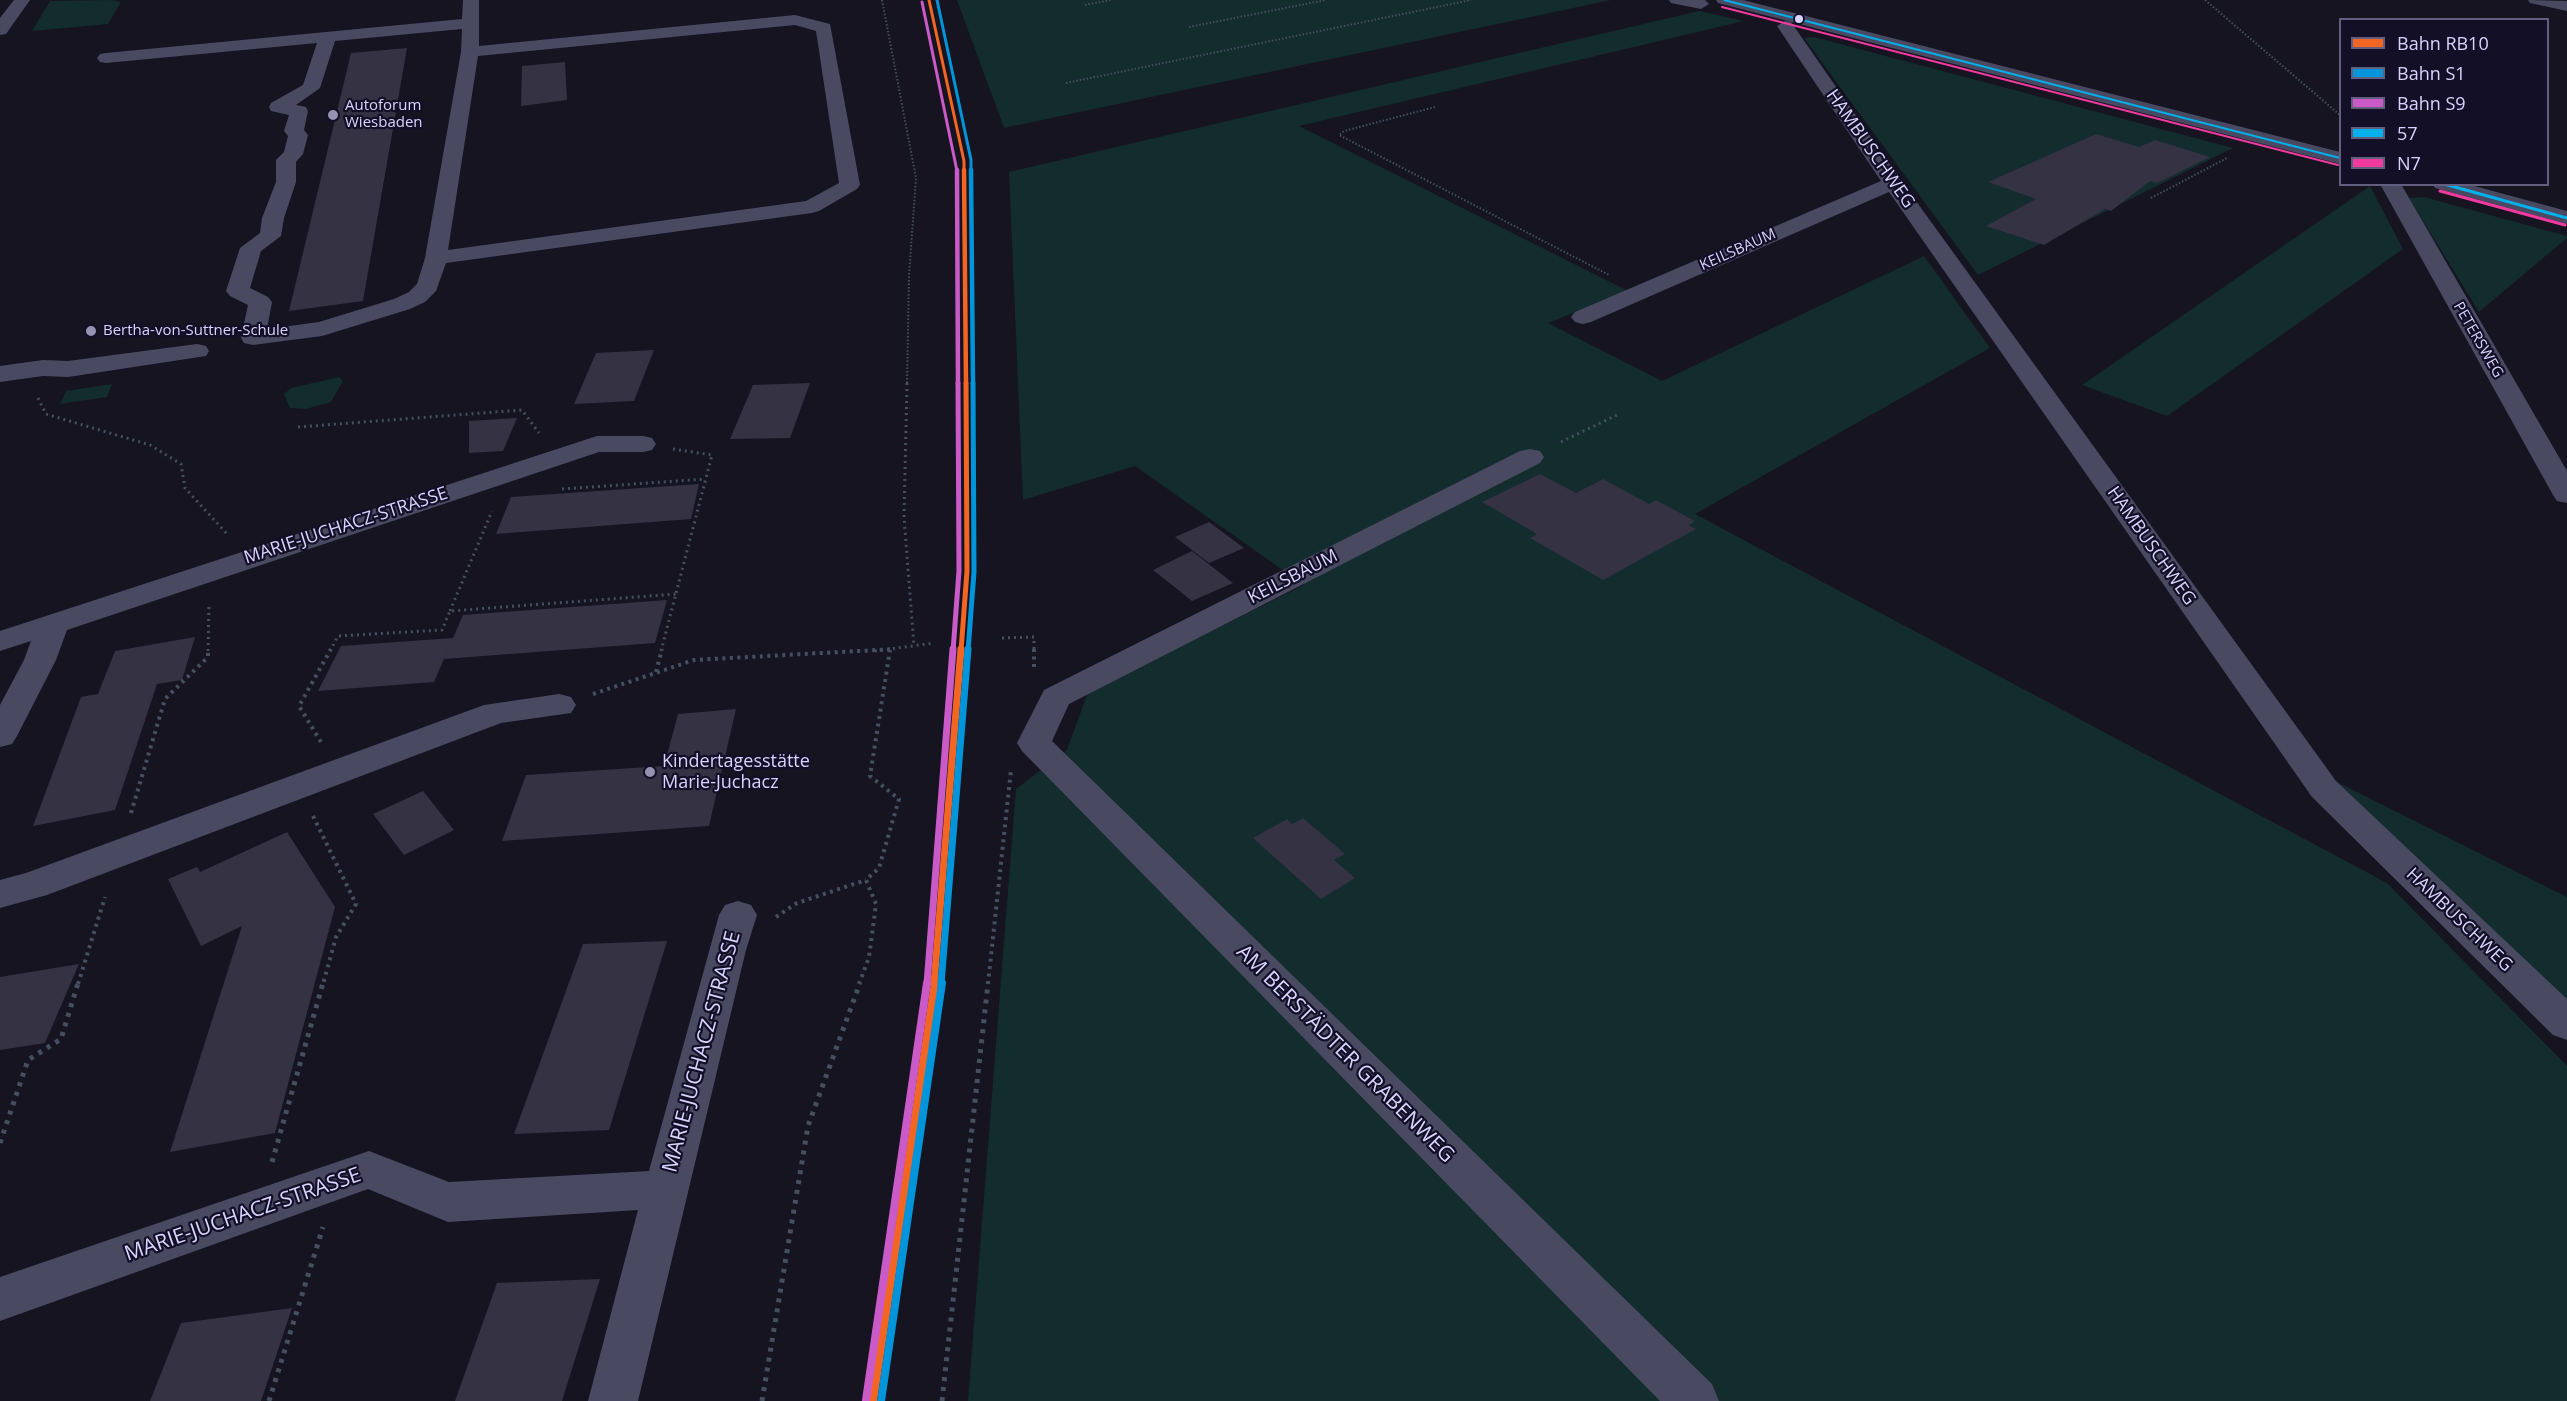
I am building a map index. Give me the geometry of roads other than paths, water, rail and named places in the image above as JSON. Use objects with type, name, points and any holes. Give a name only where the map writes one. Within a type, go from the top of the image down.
[{"type":"street","points":[[0,30],[22,0]]},
{"type":"street","points":[[328,36],[311,87],[278,107],[299,111],[294,131],[298,135],[293,154],[286,160],[286,182],[273,219],[270,236],[251,248],[238,291],[260,302],[253,338],[322,329],[402,304],[417,297],[428,286],[436,258],[470,52],[471,0]]},
{"type":"street","points":[[1677,0],[1701,4]]},
{"type":"street","points":[[1724,0],[2339,158]]},
{"type":"street","points":[[2536,0],[2567,6]]},
{"type":"street","points":[[436,258],[812,207],[850,185],[824,28],[795,20],[470,52]]},
{"type":"street","points":[[106,58],[469,23]]},
{"type":"street","name":"HAMBUSCHWEG","points":[[1785,26],[1893,183],[2324,789],[2567,1024]]},
{"type":"street","name":"KEILSBAUM","points":[[1583,317],[1893,183]]},
{"type":"street","name":"PETERSWEG","points":[[2391,186],[2567,495]]},
{"type":"street","points":[[2449,186],[2567,218]]},
{"type":"street","points":[[0,374],[44,368],[68,369],[197,351]]},
{"type":"street","name":"MARIE-JUCHACZ-STRASSE","points":[[0,641],[597,444],[643,444]]},
{"type":"street","name":"KEILSBAUM","points":[[1034,742],[1056,696],[1530,457]]},
{"type":"street","points":[[0,736],[40,660],[52,624]]},
{"type":"street","points":[[0,894],[34,885],[496,713],[559,705]]},
{"type":"street","name":"AM BERSTÄDTER GRABENWEG","points":[[1034,742],[1694,1401]]},
{"type":"street","name":"MARIE-JUCHACZ-STRASSE","points":[[613,1401],[732,932]]},
{"type":"street","name":"MARIE-JUCHACZ-STRASSE","points":[[0,1299],[369,1170],[448,1202],[666,1189]]},
{"type":"rail line","name":"RB10","points":[[873,1401],[936,973],[967,571],[964,161],[929,0]]},
{"type":"rail line","name":"S1","points":[[881,1401],[943,974],[974,572],[971,160],[937,0]]},
{"type":"rail line","name":"S9","points":[[866,1400],[929,972],[959,571],[957,162],[922,2]]},
{"type":"place","name":"Autoforum Wiesbaden","points":[[333,115]]},
{"type":"place","name":"Bertha-von-Suttner-Schule","points":[[91,331]]},
{"type":"place","name":"Kindertagesstätte Marie-Juchacz","points":[[650,772]]}]
